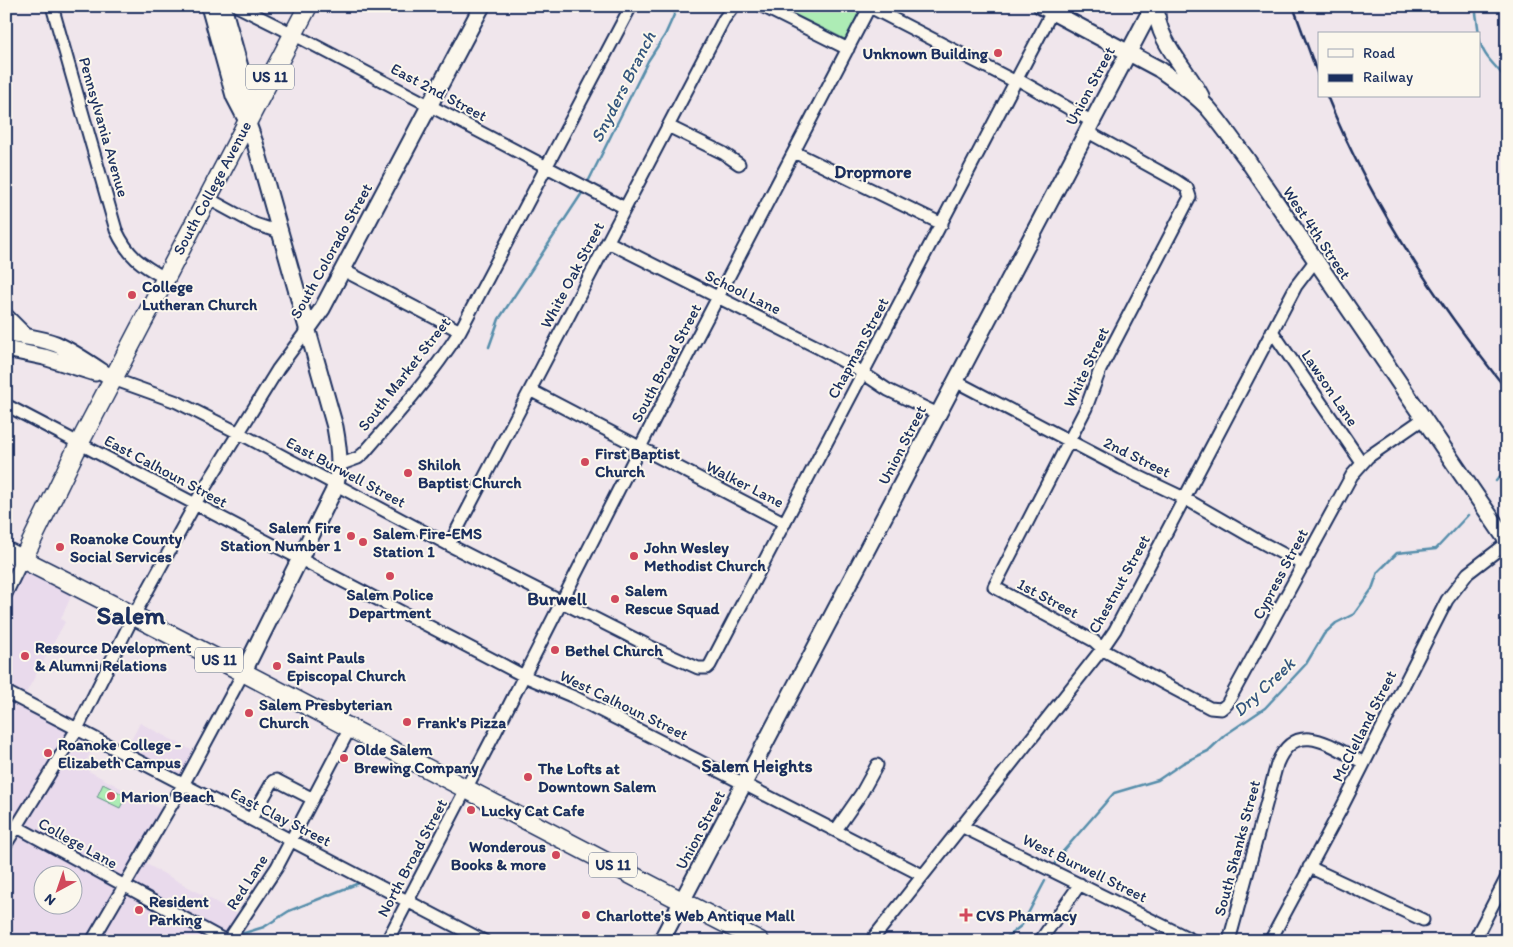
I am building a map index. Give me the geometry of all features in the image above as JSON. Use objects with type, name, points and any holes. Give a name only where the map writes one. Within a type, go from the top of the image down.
[{"type":"main road","name":"South College Avenue","points":[[23,559],[79,444],[308,6]]},
{"type":"main road","points":[[6,551],[23,559]]},
{"type":"main road","name":"US 11","points":[[23,559],[760,941]]},
{"type":"street","name":"Pennsylvania Avenue","points":[[52,6],[116,230],[130,254],[144,267],[165,278]]},
{"type":"street","points":[[209,6],[234,96],[248,120]]},
{"type":"street","points":[[92,941],[183,784],[243,673],[336,484],[339,465],[340,450],[335,427],[248,120],[247,92],[223,6]]},
{"type":"street","name":"East 2nd Street","points":[[237,6],[626,208]]},
{"type":"street","name":"South Colorado Street","points":[[6,844],[77,729],[134,615],[195,504],[278,369],[322,309],[482,6]]},
{"type":"street","name":"South Market Street","points":[[339,465],[358,458],[364,453],[396,417],[444,356],[460,331],[631,6]]},
{"type":"street","name":"White Oak Street","points":[[449,545],[724,20],[734,6]]},
{"type":"street","points":[[762,6],[848,49]]},
{"type":"street","name":"Union Street","points":[[661,941],[1152,6]]},
{"type":"street","points":[[1157,6],[1158,26],[1172,51],[1194,82],[1206,107]]},
{"type":"street","name":"South Broad Street","points":[[466,790],[640,447],[870,7]]},
{"type":"street","name":"White Street","points":[[870,7],[1017,80],[1187,188],[1189,192],[1189,200],[1100,370],[1086,408],[994,587]]},
{"type":"street","name":"West 4th Street","points":[[1049,8],[1177,81],[1206,107],[1219,122],[1246,158],[1507,542]]},
{"type":"street","name":"Chapman Street","points":[[561,602],[698,668],[707,668],[710,665],[1017,80],[1049,8]]},
{"type":"street","points":[[668,126],[739,164]]},
{"type":"street","points":[[794,152],[942,224]]},
{"type":"street","points":[[207,198],[255,224],[280,232]]},
{"type":"street","name":"School Lane","points":[[608,242],[817,347],[888,390],[938,414]]},
{"type":"street","name":"Chestnut Street","points":[[871,941],[1102,648],[1114,630],[1296,286],[1315,260]]},
{"type":"street","points":[[343,270],[460,331]]},
{"type":"street","points":[[6,314],[28,336]]},
{"type":"street","name":"Lawson Lane","points":[[1272,331],[1362,463]]},
{"type":"street","points":[[6,334],[28,336],[55,344],[79,356],[113,379]]},
{"type":"street","points":[[6,349],[44,357],[113,379]]},
{"type":"street","name":"East Burwell Street","points":[[113,379],[177,402],[561,602]]},
{"type":"street","name":"2nd Street","points":[[955,381],[1068,441],[1184,498],[1304,565]]},
{"type":"street","name":"Walker Lane","points":[[530,390],[785,523]]},
{"type":"street","name":"East Calhoun Street","points":[[6,405],[524,676]]},
{"type":"street","name":"Cypress Street","points":[[1163,683],[1210,708],[1216,710],[1225,708],[1345,486],[1362,463],[1392,439],[1423,418]]},
{"type":"street","name":"McClelland Street","points":[[1270,941],[1447,600],[1468,573],[1507,542]]},
{"type":"street","points":[[6,594],[23,559]]},
{"type":"street","name":"1st Street","points":[[994,587],[1094,641],[1102,648],[1163,683]]},
{"type":"street","name":"West Calhoun Street","points":[[524,676],[574,697],[922,875]]},
{"type":"street","name":"East Clay Street","points":[[6,692],[484,941]]},
{"type":"street","name":"Red Lane","points":[[227,941],[277,867],[350,728]]},
{"type":"street","name":"South Shanks Street","points":[[1229,941],[1280,757],[1291,744],[1304,738],[1312,738],[1328,744],[1364,763]]},
{"type":"street","points":[[836,830],[861,794],[877,765]]},
{"type":"street","points":[[251,819],[273,781],[276,780],[313,799]]},
{"type":"street","name":"North Broad Street","points":[[387,941],[466,790]]},
{"type":"street","name":"West Burwell Street","points":[[961,826],[1194,941]]},
{"type":"street","name":"College Lane","points":[[17,827],[227,941]]},
{"type":"street","points":[[1310,867],[1423,920]]},
{"type":"street","points":[[1474,941],[1507,876]]},
{"type":"street","points":[[1040,941],[1080,884]]},
{"type":"shaded area","name":"Roanoke College - Elizabeth Campus","points":[[6,551],[76,585],[61,619],[65,622],[26,693],[24,701],[97,739],[83,768],[166,812],[139,860],[243,917],[222,941],[6,941]]},
{"type":"shaded area","name":"Roanoke College - Elizabeth Campus","points":[[140,723],[199,754],[183,785],[124,754]]},
{"type":"green space","points":[[778,6],[862,6],[845,39]]},
{"type":"green space","name":"Marion Beach","points":[[103,784],[126,796],[120,808],[97,797]]},
{"type":"waterway","name":"Snyders Branch","points":[[589,180],[648,61],[665,35],[678,6]]},
{"type":"waterway","name":"Dry Creek","points":[[1475,6],[1479,32]]},
{"type":"waterway","name":"Dry Creek","points":[[1480,41],[1487,56],[1507,81]]},
{"type":"waterway","name":"Snyders Branch","points":[[489,347],[499,319],[582,193]]},
{"type":"waterway","name":"Dry Creek","points":[[1496,481],[1507,468]]},
{"type":"waterway","name":"Dry Creek","points":[[1055,863],[1114,793],[1158,780],[1183,763],[1208,751],[1225,735],[1265,708],[1306,664],[1324,634],[1336,623],[1354,614],[1372,589],[1378,572],[1397,553],[1436,549],[1468,515]]},
{"type":"waterway","name":"Dry Creek","points":[[1002,941],[1022,925],[1045,881]]},
{"type":"waterway","points":[[238,935],[264,927],[289,911],[359,883]]},
{"type":"railway","points":[[1293,6],[1318,75]]},
{"type":"railway","points":[[1328,98],[1363,174],[1406,249],[1480,356],[1507,390]]},
{"type":"place","name":"Unknown Building","points":[[998,53]]},
{"type":"place","name":"College Lutheran Church","points":[[132,295]]},
{"type":"place","name":"First Baptist Church","points":[[585,462]]},
{"type":"place","name":"Shiloh Baptist Church","points":[[408,473]]},
{"type":"place","name":"Salem Fire Station Number 1","points":[[351,536]]},
{"type":"place","name":"Salem Fire-EMS Station 1","points":[[363,542]]},
{"type":"place","name":"Roanoke County Social Services","points":[[60,547]]},
{"type":"place","name":"John Wesley Methodist Church","points":[[634,556]]},
{"type":"place","name":"Salem Police Department","points":[[390,576]]},
{"type":"place","name":"Salem Rescue Squad","points":[[615,599]]},
{"type":"place","name":"Bethel Church","points":[[555,650]]},
{"type":"place","name":"Resource Development & Alumni Relations","points":[[25,656]]},
{"type":"place","name":"Saint Pauls Episcopal Church","points":[[277,666]]},
{"type":"place","name":"Salem Presbyterian Church","points":[[249,713]]},
{"type":"place","name":"Frank's Pizza","points":[[407,722]]},
{"type":"place","name":"Roanoke College - Elizabeth Campus","points":[[48,753]]},
{"type":"place","name":"Olde Salem Brewing Company","points":[[344,758]]},
{"type":"place","name":"The Lofts at Downtown Salem","points":[[528,777]]},
{"type":"place","name":"Marion Beach","points":[[111,796]]},
{"type":"place","name":"Lucky Cat Cafe","points":[[471,810]]},
{"type":"place","name":"Wonderous Books & more","points":[[556,855]]},
{"type":"place","name":"Resident Parking","points":[[139,910]]},
{"type":"place","name":"Charlotte's Web Antique Mall","points":[[586,915]]},
{"type":"place","name":"CVS Pharmacy","points":[[966,915]]},
{"type":"district","name":"Dropmore","points":[[873,172]]},
{"type":"district","name":"Burwell","points":[[557,599]]},
{"type":"district","name":"Salem","points":[[131,615]]},
{"type":"district","name":"Salem Heights","points":[[757,766]]}]
